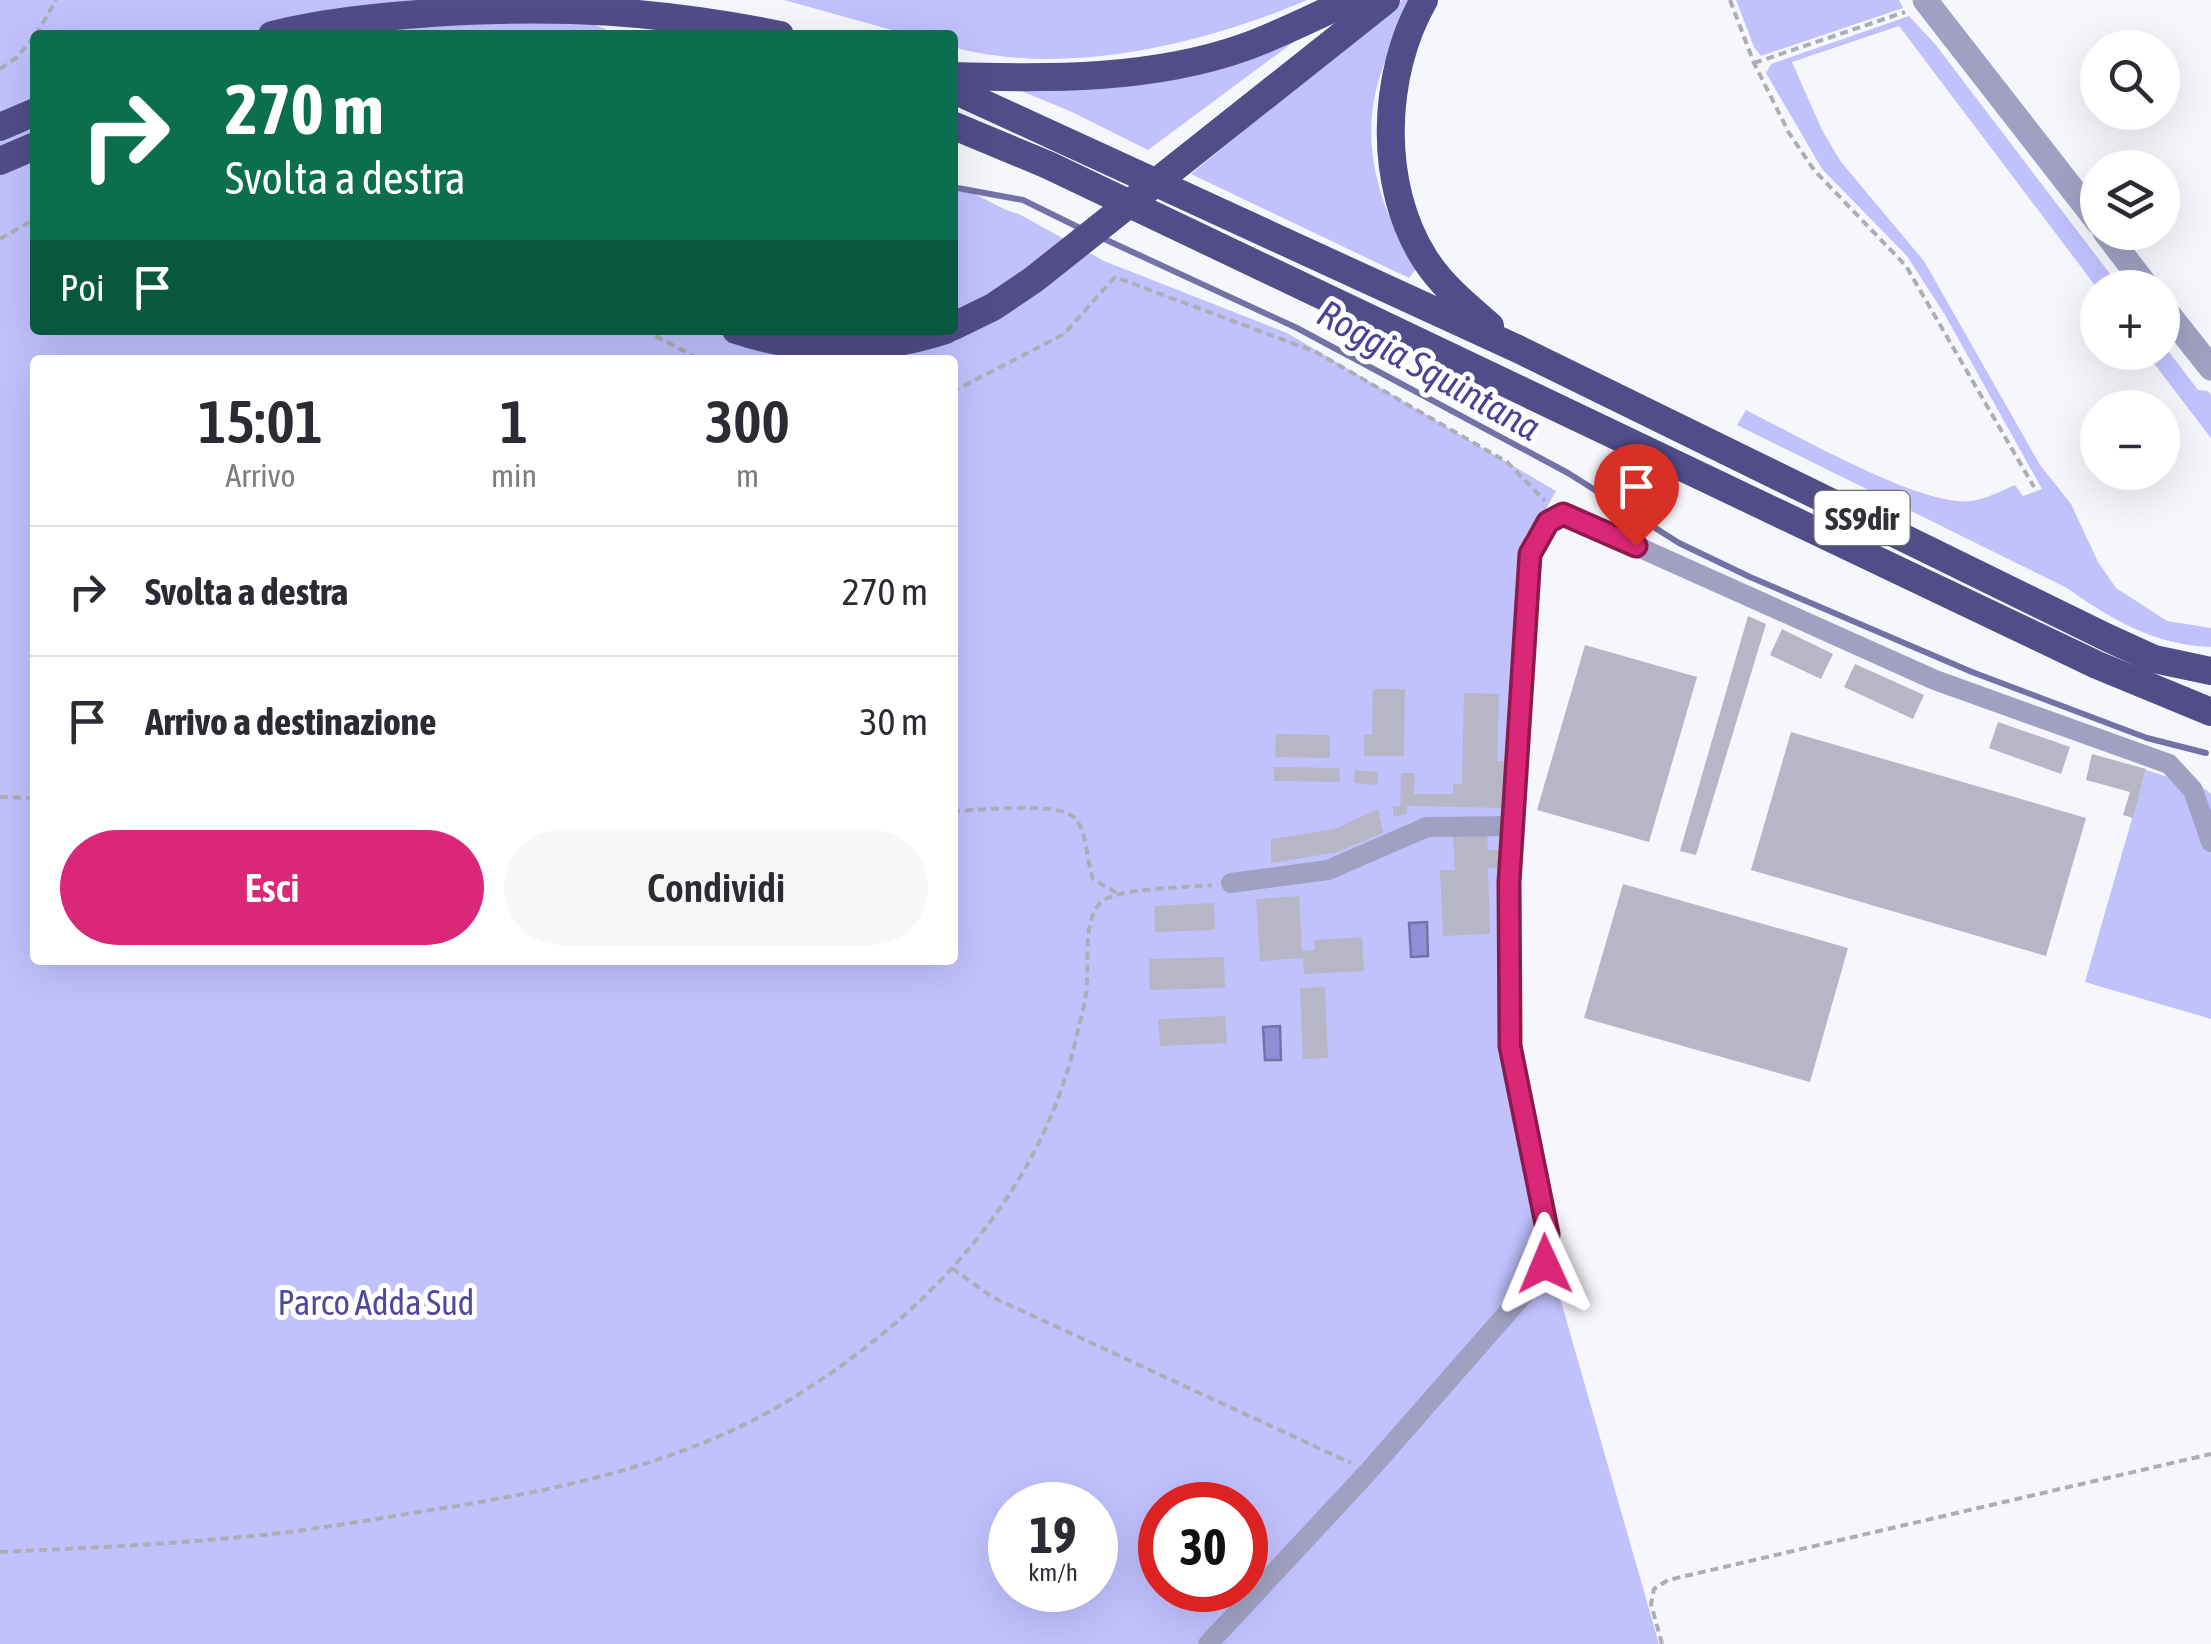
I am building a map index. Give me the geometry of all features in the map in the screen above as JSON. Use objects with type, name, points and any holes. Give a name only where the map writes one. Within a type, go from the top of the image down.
[{"type":"highway","points":[[958,76],[1088,76],[1172,67],[1244,48],[1351,0]]},
{"type":"highway","points":[[958,323],[1033,280],[1386,0]]},
{"type":"highway","points":[[1424,0],[1410,24],[1393,94],[1392,152],[1400,208],[1425,259],[1445,284],[1518,350]]},
{"type":"highway","points":[[293,30],[390,16],[508,8],[607,10],[699,18],[756,30]]},
{"type":"highway","name":"SS9dir","points":[[958,92],[1518,350],[2124,645],[2166,662],[2211,671]]},
{"type":"highway","points":[[0,127],[30,114]]},
{"type":"highway","name":"SS9dir","points":[[958,127],[1066,174],[2096,665],[2211,712]]},
{"type":"highway","points":[[0,162],[30,148]]},
{"type":"highway","points":[[755,335],[790,344],[842,348],[898,345],[930,335]]},
{"type":"street","points":[[1929,1],[2080,198]]},
{"type":"street","points":[[2180,329],[2211,368]]},
{"type":"street","points":[[1208,1644],[1368,1472],[1538,1278],[1548,1249],[1510,1046],[1509,882],[1530,554],[1539,534],[1558,515],[1569,516],[1935,680],[2169,764],[2193,790],[2211,842]]},
{"type":"street","points":[[1231,883],[1328,870],[1427,827],[1513,826]]},
{"type":"path","points":[[39,30],[56,0]]},
{"type":"path","points":[[1730,0],[1770,100],[1814,170],[1906,266],[2034,487]]},
{"type":"path","points":[[1754,64],[1929,1]]},
{"type":"path","points":[[0,69],[30,43]]},
{"type":"path","points":[[0,239],[30,222]]},
{"type":"path","points":[[958,389],[1064,334],[1115,277],[1316,352],[1507,462],[1558,515]]},
{"type":"path","points":[[654,335],[692,355]]},
{"type":"path","points":[[0,797],[30,798]]},
{"type":"path","points":[[958,812],[1050,808],[1067,812],[1082,830],[1093,879],[1116,893]]},
{"type":"path","points":[[0,1552],[143,1545],[310,1530],[510,1498],[583,1482],[706,1442],[749,1423],[794,1398],[904,1314],[973,1248],[1012,1194],[1050,1116],[1072,1054],[1086,994],[1092,915],[1102,900],[1116,893],[1231,883]]},
{"type":"path","points":[[952,1268],[992,1297],[1368,1472]]},
{"type":"path","points":[[1662,1644],[1651,1604],[1654,1588],[1668,1580],[2211,1454]]},
{"type":"green space","name":"Parco Adda Sud","points":[[0,0],[539,0],[607,30],[30,30],[30,335],[958,335],[958,186],[1104,261],[1287,333],[1556,491],[1525,547],[1502,883],[1501,1051],[1542,1235],[1659,1644],[0,1644]]},
{"type":"green space","points":[[784,0],[1307,0],[1179,42],[1087,57],[996,56],[958,48],[958,30],[892,30]]},
{"type":"green space","points":[[1402,0],[1417,0],[1380,77],[1371,129],[1378,183],[1416,269],[1409,278],[1191,174]]},
{"type":"green space","points":[[1736,0],[1899,0],[1903,8],[1761,56]]},
{"type":"green space","points":[[1909,16],[1935,44],[2080,234],[2080,250],[2092,250],[2107,270],[2083,270],[1899,26],[1792,62],[1841,162],[1924,261],[2040,465],[2071,504],[2098,562],[2116,588],[2167,621],[2211,628],[2211,647],[2171,641],[2135,629],[2067,588],[1737,425],[1746,410],[1891,482],[1950,500],[1977,500],[2015,485],[2023,496],[2042,489],[1945,315],[1907,256],[1822,169],[1766,73],[1771,64]]},
{"type":"green space","points":[[1315,26],[1148,150],[1002,83],[1143,85],[1193,74]]},
{"type":"green space","points":[[2180,366],[2198,390],[2208,391],[2211,438],[2180,397],[2180,390],[2174,390],[2159,370],[2180,370]]},
{"type":"green space","points":[[2146,770],[2211,794],[2211,1019],[2085,982]]},
{"type":"shaded area","points":[[1427,922],[1428,956],[1411,957],[1409,923]]},
{"type":"shaded area","points":[[1280,1026],[1281,1060],[1265,1060],[1263,1027]]},
{"type":"building","points":[[1748,616],[1766,624],[1696,855],[1680,851]]},
{"type":"building","points":[[1782,629],[1833,654],[1821,679],[1770,655]]},
{"type":"building","points":[[1585,645],[1697,677],[1649,842],[1537,810]]},
{"type":"building","points":[[1855,664],[1924,695],[1913,719],[1844,687]]},
{"type":"building","points":[[1373,689],[1405,689],[1404,756],[1364,756],[1364,735],[1372,735]]},
{"type":"building","points":[[1464,693],[1499,694],[1497,761],[1508,761],[1507,808],[1407,806],[1407,814],[1393,817],[1393,806],[1400,806],[1401,773],[1415,773],[1414,794],[1453,794],[1453,784],[1462,784]]},
{"type":"building","points":[[1998,722],[2070,747],[2061,774],[1989,748]]},
{"type":"building","points":[[1791,732],[2086,818],[2046,956],[1751,870]]},
{"type":"building","points":[[1276,734],[1330,735],[1330,758],[1275,757]]},
{"type":"building","points":[[2092,754],[2146,769],[2133,818],[2123,815],[2130,792],[2086,780]]},
{"type":"building","points":[[1274,767],[1339,768],[1340,782],[1274,781]]},
{"type":"building","points":[[1355,770],[1378,772],[1378,785],[1354,783]]},
{"type":"building","points":[[1378,809],[1383,833],[1338,852],[1271,863],[1271,839],[1335,829]]},
{"type":"building","points":[[1487,834],[1488,850],[1501,850],[1500,868],[1488,868],[1490,934],[1443,936],[1440,870],[1455,870],[1453,835]]},
{"type":"building","points":[[1623,884],[1848,948],[1810,1082],[1584,1018]]},
{"type":"building","points":[[1299,896],[1302,951],[1315,950],[1314,940],[1362,937],[1364,971],[1304,974],[1303,958],[1260,961],[1256,899]]},
{"type":"building","points":[[1214,903],[1215,930],[1155,932],[1154,906]]},
{"type":"building","points":[[1224,957],[1225,988],[1150,990],[1149,959]]},
{"type":"building","points":[[1325,987],[1328,1058],[1303,1059],[1300,988]]},
{"type":"building","points":[[1225,1016],[1227,1043],[1160,1046],[1158,1019]]},
{"type":"waterway","name":"Roggia Squintana","points":[[958,188],[1023,200],[1084,230]]},
{"type":"waterway","name":"Roggia Squintana","points":[[1100,237],[1297,328],[1568,473],[1679,543],[1750,577],[1972,672],[2147,738],[2206,753]]},
{"type":"route","points":[[1545,1264],[1548,1234],[1510,1046],[1509,882],[1530,554],[1548,522],[1563,514],[1636,546]]}]
